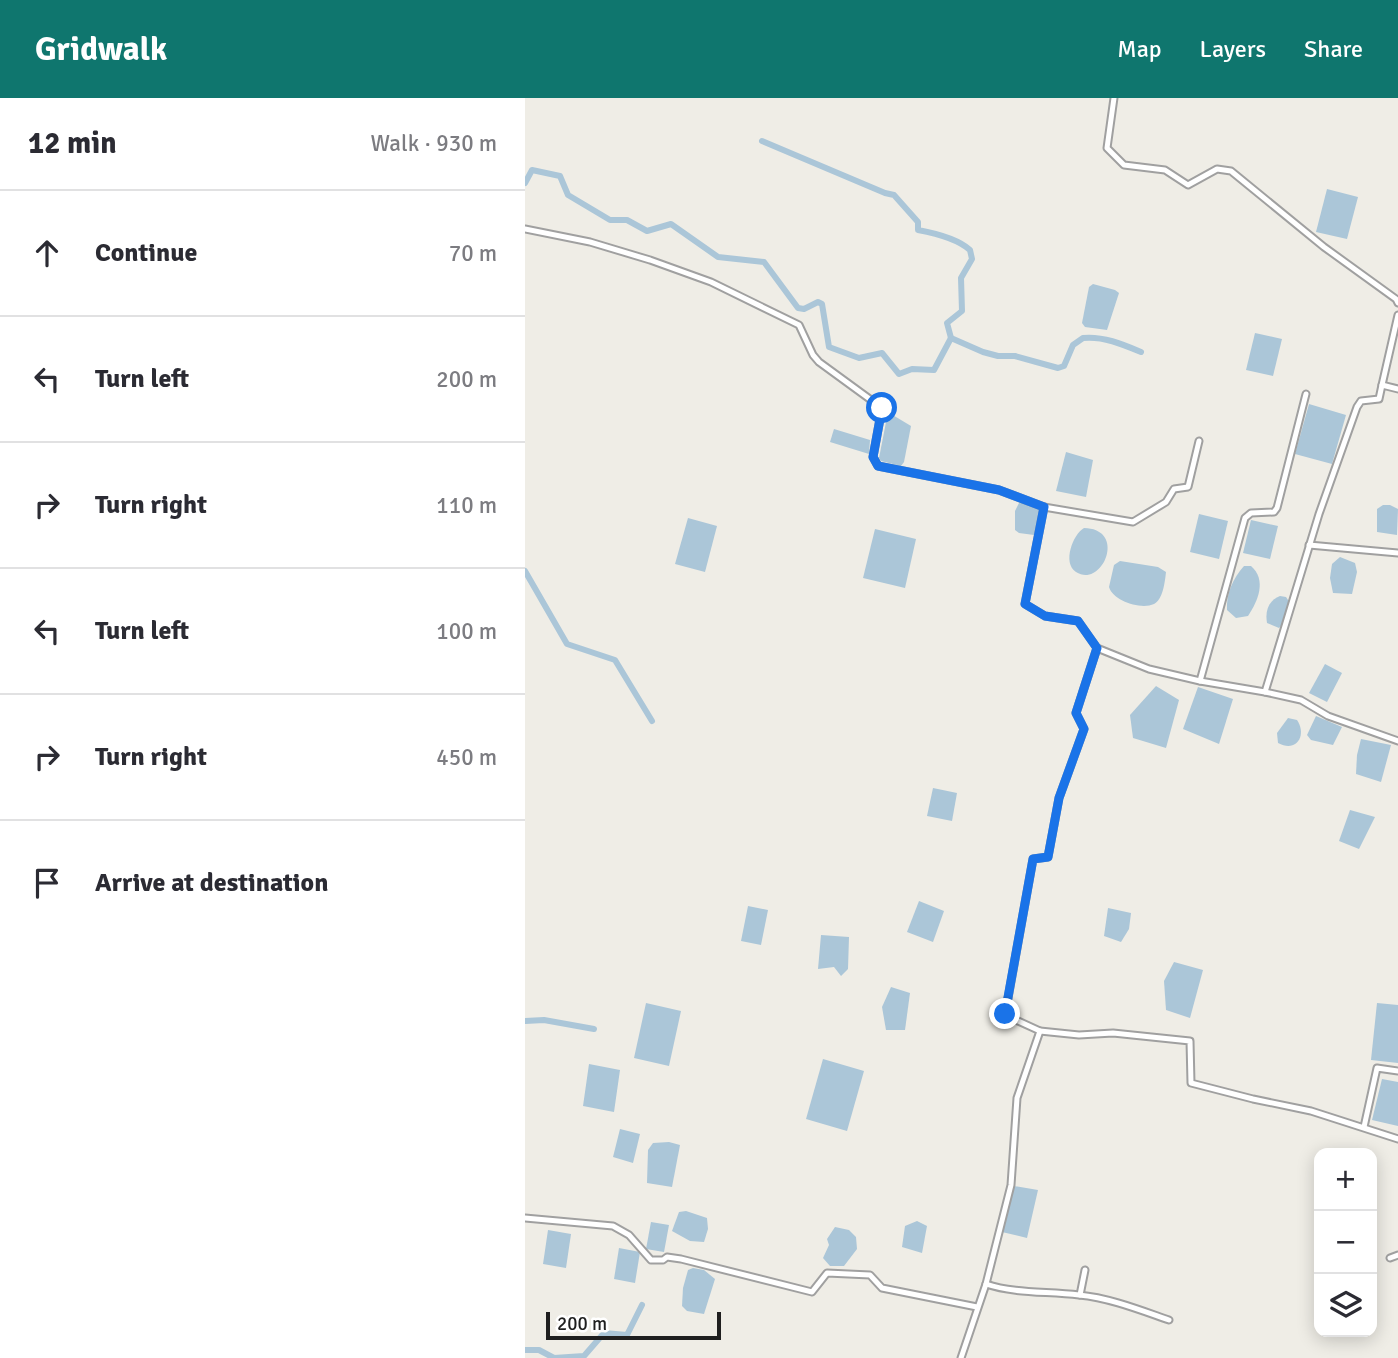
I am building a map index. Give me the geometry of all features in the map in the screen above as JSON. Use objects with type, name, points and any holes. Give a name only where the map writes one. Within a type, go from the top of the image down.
[{"type":"street","points":[[1114,98],[1107,148],[1121,164],[1165,170],[1188,185],[1217,169],[1231,171],[1398,303]]},
{"type":"street","points":[[525,229],[590,242],[650,260],[711,282],[799,325],[819,362],[882,408],[873,457],[878,466],[999,490],[1044,507],[1133,522],[1165,502],[1174,489],[1188,487],[1199,441]]},
{"type":"street","points":[[1265,692],[1309,545],[1359,403],[1379,399],[1398,315]]},
{"type":"street","points":[[1382,385],[1398,389]]},
{"type":"street","points":[[1200,681],[1245,518],[1251,513],[1271,512],[1277,508],[1306,394]]},
{"type":"street","points":[[1044,507],[1025,604],[1045,616],[1078,621],[1097,648],[1149,669],[1301,700],[1328,716],[1398,741]]},
{"type":"street","points":[[1309,545],[1398,553]]},
{"type":"street","points":[[1097,648],[1076,713],[1084,729],[1059,798],[1048,857],[1033,859],[1005,1014],[1040,1031],[1079,1035],[1113,1033],[1191,1041],[1191,1083],[1311,1111],[1398,1139]]},
{"type":"street","points":[[961,1358],[985,1284],[1011,1185],[1017,1098],[1040,1031]]},
{"type":"street","points":[[1364,1127],[1377,1068],[1398,1071]]},
{"type":"street","points":[[525,1218],[613,1226],[629,1235],[651,1260],[663,1261],[667,1257],[681,1259],[812,1292],[827,1273],[870,1275],[882,1288],[977,1307]]},
{"type":"street","points":[[1390,1258],[1398,1255]]},
{"type":"street","points":[[1080,1295],[1085,1270]]},
{"type":"street","points":[[985,1284],[1017,1292],[1080,1295],[1125,1305],[1169,1320]]},
{"type":"water","points":[[1327,189],[1358,197],[1347,239],[1316,232]]},
{"type":"water","points":[[1093,284],[1119,293],[1107,330],[1085,327],[1082,323],[1089,287]]},
{"type":"water","points":[[1255,333],[1282,339],[1273,376],[1246,370]]},
{"type":"water","points":[[1309,404],[1346,415],[1332,464],[1295,454]]},
{"type":"water","points":[[891,414],[911,426],[901,466],[881,461],[879,458],[887,417]]},
{"type":"water","points":[[834,429],[870,440],[869,454],[830,442]]},
{"type":"water","points":[[1066,452],[1093,460],[1086,497],[1056,491]]},
{"type":"water","points":[[1024,502],[1039,509],[1039,522],[1034,535],[1015,530],[1015,511],[1019,503]]},
{"type":"water","points":[[1383,505],[1398,509],[1397,535],[1377,532],[1377,509]]},
{"type":"water","points":[[1199,514],[1228,521],[1219,559],[1190,552]]},
{"type":"water","points":[[688,518],[717,526],[705,572],[675,564]]},
{"type":"water","points":[[1251,520],[1278,526],[1270,559],[1243,553]]},
{"type":"water","points":[[1084,528],[1097,531],[1105,538],[1108,547],[1102,566],[1086,575],[1072,568],[1069,556],[1076,536]]},
{"type":"water","points":[[875,529],[916,539],[905,588],[863,578]]},
{"type":"water","points":[[1340,557],[1355,563],[1357,572],[1352,594],[1333,593],[1330,578],[1332,564]]},
{"type":"water","points":[[1120,561],[1158,567],[1166,572],[1163,590],[1157,602],[1148,606],[1135,605],[1112,592],[1109,587],[1114,565]]},
{"type":"water","points":[[1244,566],[1251,566],[1256,572],[1259,591],[1248,616],[1236,618],[1227,610],[1228,598],[1234,581]]},
{"type":"water","points":[[1280,596],[1286,597],[1290,603],[1284,623],[1279,628],[1267,623],[1266,614],[1270,604]]},
{"type":"water","points":[[1325,664],[1342,673],[1327,702],[1309,693]]},
{"type":"water","points":[[1156,686],[1179,700],[1166,748],[1133,738],[1130,715]]},
{"type":"water","points":[[1198,687],[1233,699],[1219,744],[1183,729]]},
{"type":"water","points":[[1316,716],[1342,727],[1333,745],[1311,740],[1307,735]]},
{"type":"water","points":[[1288,718],[1297,720],[1301,731],[1298,741],[1290,746],[1278,743],[1277,733]]},
{"type":"water","points":[[1361,739],[1391,745],[1381,782],[1356,774]]},
{"type":"water","points":[[933,788],[957,793],[952,821],[927,816]]},
{"type":"water","points":[[1350,810],[1375,817],[1359,849],[1339,841]]},
{"type":"water","points":[[919,901],[944,911],[933,942],[907,932]]},
{"type":"water","points":[[748,906],[768,910],[761,945],[741,941]]},
{"type":"water","points":[[1108,908],[1131,913],[1129,929],[1121,942],[1104,936]]},
{"type":"water","points":[[821,935],[849,937],[848,969],[841,976],[834,967],[818,969]]},
{"type":"water","points":[[1174,962],[1203,970],[1190,1018],[1166,1010],[1164,981]]},
{"type":"water","points":[[891,987],[910,993],[905,1030],[886,1030],[882,1007]]},
{"type":"water","points":[[646,1003],[681,1011],[669,1066],[634,1058]]},
{"type":"water","points":[[1377,1003],[1398,1005],[1398,1063],[1371,1060]]},
{"type":"water","points":[[823,1059],[864,1071],[847,1131],[806,1119]]},
{"type":"water","points":[[589,1064],[620,1070],[614,1112],[583,1106]]},
{"type":"water","points":[[1382,1079],[1398,1082],[1398,1126],[1372,1120]]},
{"type":"water","points":[[620,1129],[640,1134],[633,1163],[613,1157]]},
{"type":"water","points":[[669,1142],[680,1145],[672,1187],[647,1183],[648,1150],[653,1143]]},
{"type":"water","points":[[1014,1186],[1038,1190],[1027,1238],[1002,1232]]},
{"type":"water","points":[[686,1211],[707,1218],[708,1229],[704,1242],[690,1241],[672,1231],[679,1212]]},
{"type":"water","points":[[917,1221],[927,1226],[922,1253],[902,1247],[905,1226]]},
{"type":"water","points":[[651,1222],[669,1225],[664,1252],[646,1249]]},
{"type":"water","points":[[835,1227],[849,1230],[856,1237],[857,1249],[844,1266],[830,1266],[823,1258],[829,1245],[827,1239]]},
{"type":"water","points":[[548,1230],[571,1234],[566,1268],[543,1264]]},
{"type":"water","points":[[619,1248],[640,1252],[635,1283],[614,1279]]},
{"type":"water","points":[[688,1270],[704,1270],[715,1279],[704,1314],[687,1311],[682,1306]]},
{"type":"waterway","points":[[762,141],[894,195],[918,222],[918,230],[952,240],[970,250],[972,259],[961,278],[962,311],[947,323],[951,338]]},
{"type":"waterway","points":[[525,183],[532,170],[560,176],[568,195],[610,220],[627,220],[647,231],[671,224],[718,257],[764,262],[798,308],[804,309],[818,302],[822,304],[829,347],[859,358],[882,353],[899,374],[912,369],[934,370],[951,338],[983,352],[998,356],[1015,356],[1058,368],[1064,366],[1073,345],[1083,338],[1105,339],[1141,352]]},
{"type":"waterway","points":[[525,571],[567,644],[615,660],[652,721]]},
{"type":"waterway","points":[[525,1021],[544,1020],[594,1029]]},
{"type":"waterway","points":[[525,1350],[539,1350],[554,1358],[584,1356],[604,1333],[627,1335],[642,1305]]},
{"type":"route","points":[[882,408],[873,457],[878,466],[999,490],[1044,507],[1025,604],[1045,616],[1078,621],[1097,648],[1076,713],[1084,729],[1059,798],[1048,857],[1033,859],[1005,1014]]}]
